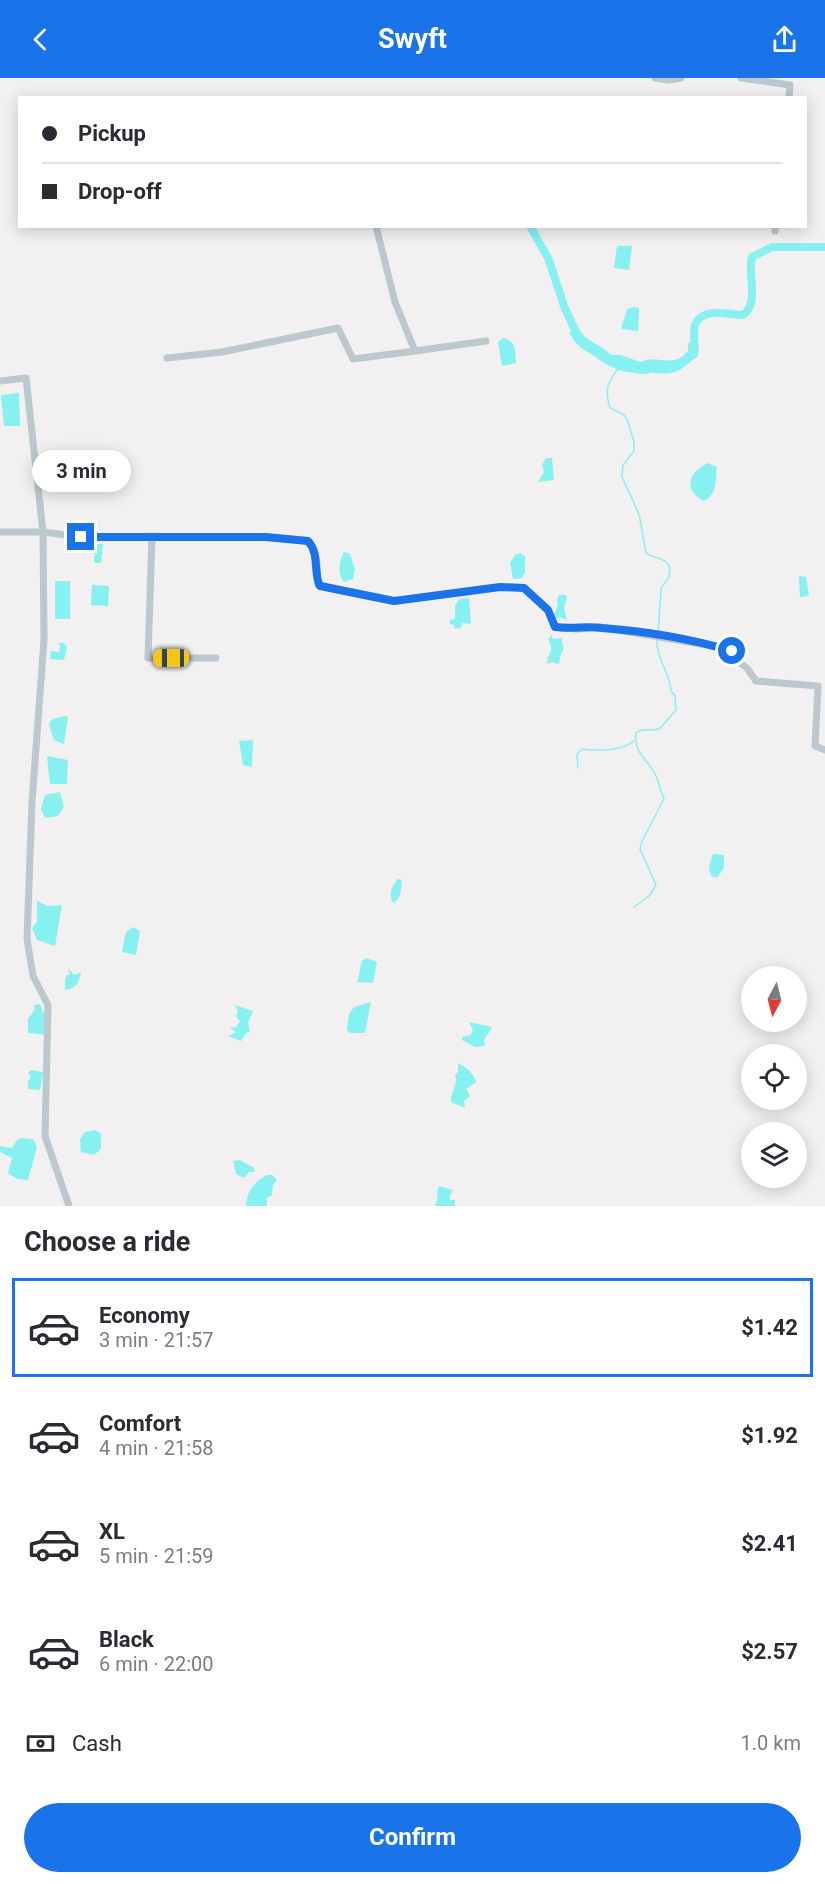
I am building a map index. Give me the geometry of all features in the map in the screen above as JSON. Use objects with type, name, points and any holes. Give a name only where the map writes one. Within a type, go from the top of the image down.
[{"type":"street","points":[[655,78],[669,80],[681,78]]},
{"type":"street","points":[[741,78],[790,85],[789,96]]},
{"type":"street","points":[[376,228],[395,302],[415,351]]},
{"type":"street","points":[[167,358],[222,351],[338,328],[353,358],[486,341]]},
{"type":"street","points":[[0,381],[26,378],[43,532],[44,640],[32,802],[27,939],[33,976],[48,1005],[45,1136],[69,1206]]},
{"type":"street","points":[[0,532],[43,532],[81,537],[266,537],[308,541],[317,564],[318,585],[394,601],[500,587],[524,588],[548,610],[555,627],[577,629],[600,627],[718,647],[732,651],[737,661],[747,668],[756,681],[821,686],[815,746],[825,750]]},
{"type":"street","points":[[152,537],[148,658],[216,658]]},
{"type":"water","points":[[617,246],[632,246],[629,270],[614,268]]},
{"type":"water","points":[[639,308],[638,331],[621,329],[627,309]]},
{"type":"water","points":[[578,327],[589,340],[611,355],[620,355],[641,362],[653,359],[670,360],[682,357],[688,351],[688,343],[699,345],[698,356],[675,372],[665,374],[638,371],[596,357],[585,350],[569,333]]},
{"type":"water","points":[[503,338],[513,344],[516,363],[502,366],[498,342]]},
{"type":"water","points":[[19,393],[20,426],[4,426],[1,395]]},
{"type":"water","points":[[546,458],[552,458],[554,480],[538,482],[544,472],[542,465]]},
{"type":"water","points":[[707,463],[717,467],[716,482],[712,494],[704,501],[693,492],[690,482],[696,472]]},
{"type":"water","points":[[95,544],[103,544],[101,563],[94,563]]},
{"type":"water","points":[[344,552],[350,554],[355,569],[353,579],[344,582],[340,575],[340,567]]},
{"type":"water","points":[[520,553],[525,556],[525,572],[522,578],[513,579],[510,563],[515,555]]},
{"type":"water","points":[[799,576],[806,577],[809,596],[800,597]]},
{"type":"water","points":[[55,581],[70,581],[70,619],[55,619]]},
{"type":"water","points":[[92,585],[109,586],[108,606],[91,605]]},
{"type":"water","points":[[559,595],[566,595],[567,598],[564,608],[567,620],[553,617]]},
{"type":"water","points":[[469,598],[471,624],[462,623],[461,628],[455,629],[454,625],[450,624],[450,620],[455,619],[455,606],[459,599]]},
{"type":"water","points":[[552,635],[553,639],[562,638],[564,648],[559,664],[552,662],[547,664],[551,650],[548,639]]},
{"type":"water","points":[[58,643],[64,643],[67,647],[64,660],[50,659],[51,651],[59,652]]},
{"type":"water","points":[[68,717],[64,744],[54,740],[49,724],[52,719]]},
{"type":"water","points":[[253,740],[252,767],[243,765],[239,741]]},
{"type":"water","points":[[47,756],[68,760],[67,784],[50,784]]},
{"type":"water","points":[[60,792],[64,807],[58,816],[45,818],[41,809],[45,795]]},
{"type":"water","points":[[713,854],[724,855],[724,868],[717,878],[711,876],[709,867]]},
{"type":"water","points":[[398,879],[402,880],[400,893],[398,899],[393,903],[391,890]]},
{"type":"water","points":[[37,901],[48,906],[62,905],[55,946],[37,940],[32,928],[37,922]]},
{"type":"water","points":[[133,927],[140,931],[136,955],[122,952],[126,932]]},
{"type":"water","points":[[366,958],[377,962],[373,983],[357,982],[362,961]]},
{"type":"water","points":[[68,968],[74,975],[81,972],[76,985],[65,990],[65,980],[67,975],[70,975]]},
{"type":"water","points":[[371,1002],[365,1033],[350,1033],[347,1030],[349,1014],[354,1007]]},
{"type":"water","points":[[40,1004],[43,1012],[48,1012],[48,1035],[28,1033],[28,1019],[35,1009],[34,1005]]},
{"type":"water","points":[[234,1005],[253,1011],[248,1023],[250,1032],[246,1033],[241,1041],[228,1036],[236,1032],[229,1028],[236,1027],[240,1021],[236,1017],[238,1010]]},
{"type":"water","points":[[469,1022],[492,1027],[484,1040],[485,1046],[475,1047],[462,1040],[462,1037],[470,1035],[473,1030]]},
{"type":"water","points":[[458,1063],[469,1071],[476,1082],[466,1089],[470,1096],[464,1101],[465,1108],[451,1102]]},
{"type":"water","points":[[31,1070],[43,1072],[40,1090],[28,1089],[31,1076],[28,1073]]},
{"type":"water","points":[[95,1130],[101,1134],[101,1149],[94,1155],[81,1152],[80,1139],[85,1132]]},
{"type":"water","points":[[33,1139],[37,1147],[28,1180],[17,1179],[8,1173],[12,1158],[0,1152],[0,1146],[12,1148],[17,1140]]},
{"type":"water","points":[[240,1160],[254,1168],[255,1172],[249,1172],[244,1178],[236,1174],[233,1161]]},
{"type":"water","points":[[267,1175],[272,1175],[277,1180],[273,1185],[272,1195],[267,1198],[267,1206],[246,1206],[252,1188]]},
{"type":"water","points":[[439,1186],[453,1190],[449,1198],[455,1200],[455,1206],[435,1206]]},
{"type":"waterway","points":[[531,228],[549,260],[564,306],[579,339]]},
{"type":"waterway","points":[[694,353],[694,328],[704,315],[710,313],[743,315],[748,310],[752,296],[752,257],[772,247],[825,247]]},
{"type":"waterway","points":[[598,354],[621,366],[647,370]]},
{"type":"waterway","points":[[619,367],[608,386],[608,402],[610,408],[623,414],[627,419],[634,442],[634,451],[623,465],[622,477],[639,514],[646,553],[663,560],[670,569],[669,577],[661,588],[658,635]]},
{"type":"waterway","points":[[634,907],[649,896],[656,885],[640,849],[664,799],[653,770],[639,751],[636,733],[660,728],[676,710],[675,696],[671,691],[657,647],[657,640]]},
{"type":"waterway","points":[[578,768],[577,754],[582,749],[616,748],[634,741]]},
{"type":"route","points":[[81,537],[266,537],[308,541],[317,564],[317,583],[320,586],[394,601],[500,587],[526,588],[548,610],[555,627],[577,629],[600,627],[650,634],[732,651]]}]
